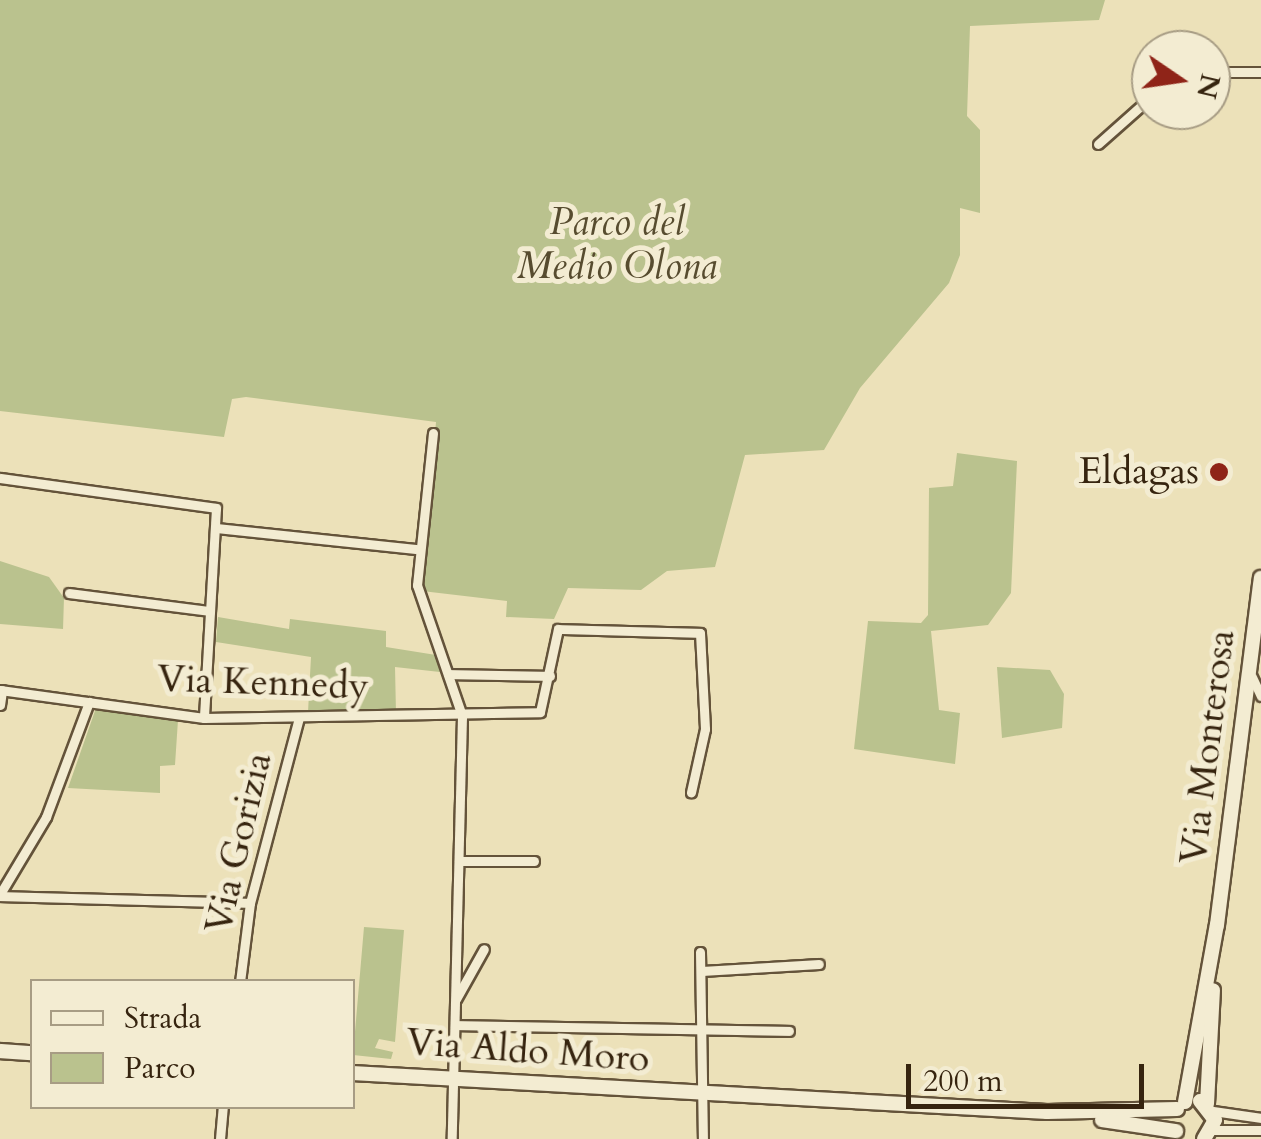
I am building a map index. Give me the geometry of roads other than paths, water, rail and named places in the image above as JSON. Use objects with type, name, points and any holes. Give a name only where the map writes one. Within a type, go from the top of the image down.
[{"type":"main road","name":"Via Monterosa","points":[[1182,1137],[1181,1106],[1217,925],[1252,678],[1261,578]]},
{"type":"main road","name":"Via Monterosa","points":[[1208,1136],[1217,925]]},
{"type":"main road","points":[[0,1051],[30,1053]]},
{"type":"main road","name":"Via Aldo Moro","points":[[355,1073],[1047,1112]]},
{"type":"main road","points":[[1047,1112],[1210,1108]]},
{"type":"main road","points":[[1047,1112],[1182,1137]]},
{"type":"street","points":[[1231,72],[1261,72]]},
{"type":"street","points":[[1098,144],[1131,114]]},
{"type":"street","points":[[433,433],[416,549],[417,585],[462,716],[452,1139]]},
{"type":"street","points":[[0,478],[216,508],[204,718]]},
{"type":"street","points":[[216,528],[416,549]]},
{"type":"street","points":[[70,593],[210,610]]},
{"type":"street","points":[[448,674],[550,676],[558,629],[700,634],[705,729],[691,792]]},
{"type":"street","name":"Via Kennedy","points":[[0,705],[1,690],[204,718],[540,712],[550,676]]},
{"type":"street","points":[[1252,678],[1261,696]]},
{"type":"street","points":[[89,702],[46,818],[0,895],[250,903]]},
{"type":"street","name":"Via Gorizia","points":[[240,979],[250,903],[299,718]]},
{"type":"street","points":[[459,861],[534,862]]},
{"type":"street","points":[[456,999],[484,949]]},
{"type":"street","points":[[700,952],[703,1139]]},
{"type":"street","points":[[702,971],[819,964]]},
{"type":"street","points":[[455,1025],[704,1025],[789,1031]]},
{"type":"street","points":[[1210,1108],[1261,1118]]},
{"type":"street","points":[[220,1139],[223,1109]]},
{"type":"street","points":[[1208,1136],[1261,1130]]},
{"type":"place","name":"Eldagas","points":[[1219,472]]},
{"type":"park label","name":"Parco del Medio Olona","points":[[617,245]]}]
